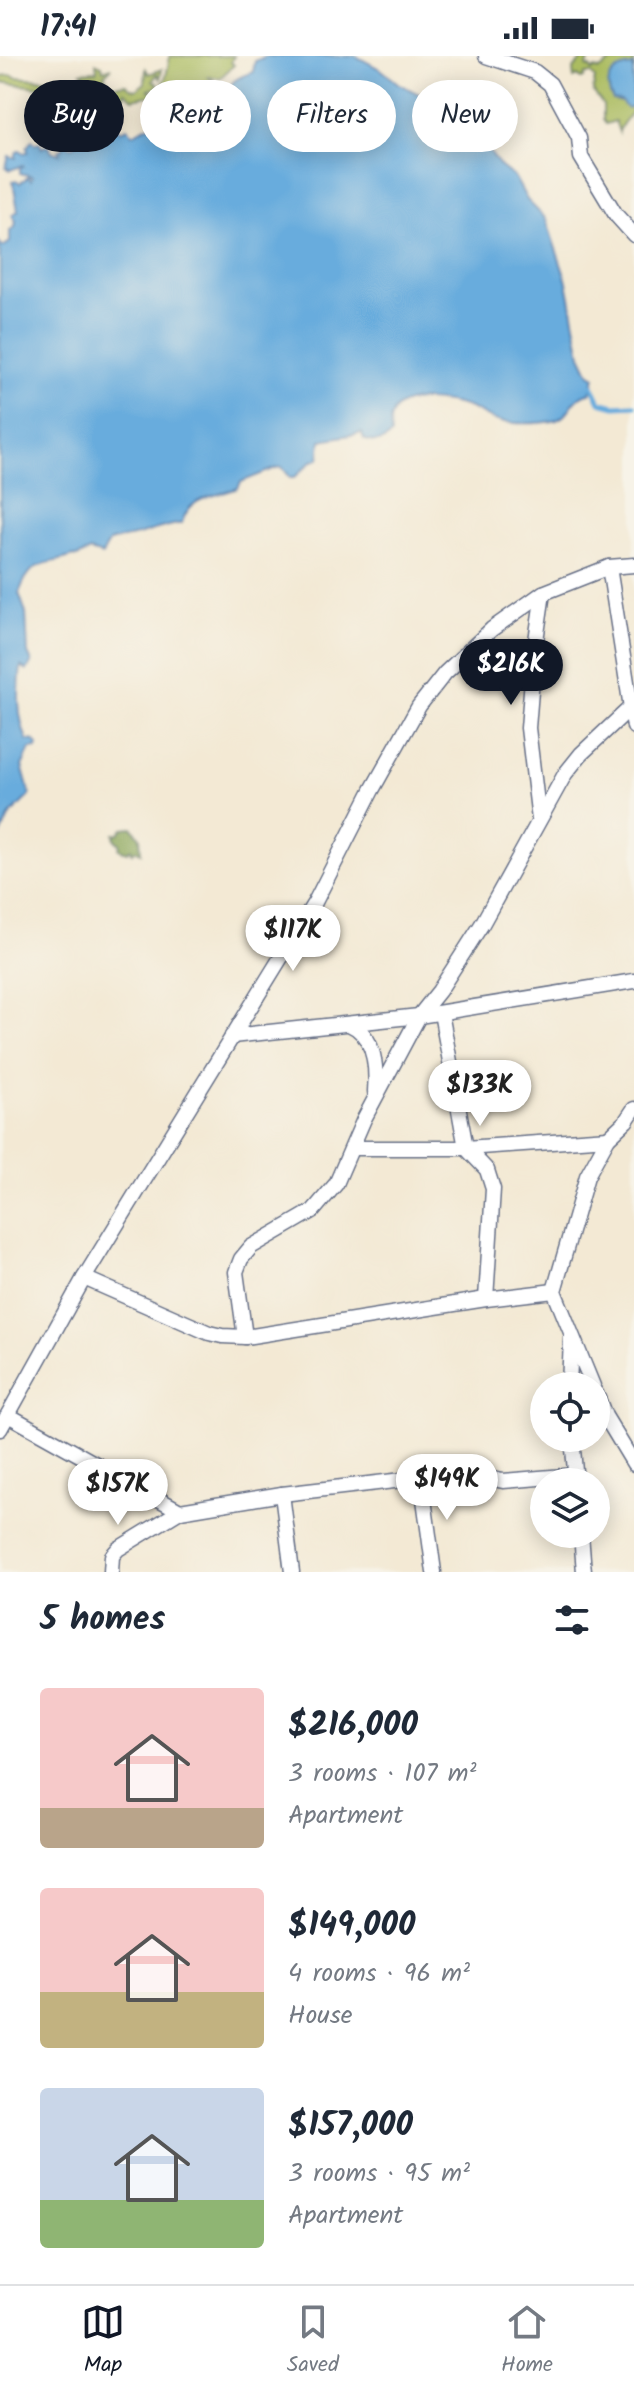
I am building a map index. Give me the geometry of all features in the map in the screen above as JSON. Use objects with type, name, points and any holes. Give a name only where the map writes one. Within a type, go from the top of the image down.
[{"type":"street","points":[[486,56],[535,72],[550,84],[579,138],[581,157],[616,215],[634,235]]},
{"type":"street","points":[[0,1429],[84,1278],[315,902],[419,706],[445,673],[492,629],[543,593],[609,567],[634,565]]},
{"type":"street","points":[[609,567],[634,727]]},
{"type":"street","points":[[540,820],[528,728],[543,593]]},
{"type":"street","points":[[245,1337],[236,1272],[241,1259],[251,1247],[313,1211],[336,1184],[375,1098],[419,1016],[482,924],[573,764],[631,707]]},
{"type":"street","points":[[232,1036],[441,1013],[634,981]]},
{"type":"street","points":[[441,1013],[466,1148],[487,1170],[493,1189],[486,1299]]},
{"type":"street","points":[[348,1024],[358,1028],[369,1042],[376,1078],[375,1098]]},
{"type":"street","points":[[588,1372],[554,1291],[587,1176],[608,1138],[634,1109]]},
{"type":"street","points":[[353,1148],[466,1148],[608,1138]]},
{"type":"street","points":[[84,1278],[209,1333],[245,1337],[554,1291]]},
{"type":"street","points":[[570,1372],[572,1330]]},
{"type":"street","points":[[8,1415],[180,1511]]},
{"type":"street","points":[[610,1424],[634,1464]]},
{"type":"street","points":[[111,1572],[112,1556],[118,1549],[180,1511],[282,1494],[463,1473],[513,1481],[530,1480]]},
{"type":"street","points":[[421,1477],[434,1572]]},
{"type":"street","points":[[282,1494],[292,1572]]},
{"type":"street","points":[[582,1548],[584,1572]]},
{"type":"green space","points":[[170,56],[234,56],[231,62],[234,65],[220,78],[207,77],[212,80],[164,80]]},
{"type":"green space","points":[[585,56],[591,56],[587,66],[592,71],[623,57],[629,59],[634,56],[634,70],[632,66],[610,94],[613,100],[634,105],[619,132],[615,121],[606,124],[603,120],[603,105],[593,91],[595,78],[585,74],[584,78],[574,78],[573,70]]},
{"type":"green space","points":[[96,63],[102,65],[103,70],[112,67],[104,75],[108,80],[97,80],[82,72],[97,71]]},
{"type":"green space","points":[[146,69],[149,74],[162,69],[160,79],[157,74],[154,80],[145,80]]},
{"type":"green space","points":[[0,76],[50,80],[24,80],[24,85],[0,82]]},
{"type":"green space","points":[[124,84],[126,84],[136,90],[140,87],[140,98],[133,99],[125,92],[124,95]]},
{"type":"green space","points":[[132,827],[140,837],[141,853],[119,849],[120,844],[115,840],[114,834]]},
{"type":"water","points":[[267,56],[356,56],[394,80],[267,80],[267,152],[396,152],[396,82],[412,90],[412,152],[490,152],[515,178],[527,200],[546,219],[567,282],[581,355],[590,374],[595,377],[590,393],[579,397],[559,419],[533,423],[498,421],[470,408],[439,401],[404,404],[391,417],[391,435],[385,440],[368,441],[362,433],[321,440],[319,459],[312,461],[295,477],[290,477],[282,467],[276,468],[241,482],[238,488],[197,502],[182,523],[109,542],[102,555],[90,551],[34,569],[19,593],[26,613],[28,653],[32,662],[27,670],[21,666],[19,704],[27,740],[35,741],[38,745],[30,749],[22,766],[30,795],[10,815],[0,837],[0,243],[3,247],[10,242],[10,231],[15,227],[16,221],[12,215],[18,211],[13,181],[20,183],[28,177],[31,180],[32,176],[20,173],[23,165],[10,170],[6,167],[9,156],[16,158],[20,150],[24,153],[60,154],[124,152],[124,130],[128,128],[133,134],[140,130],[140,152],[251,152],[251,80],[236,80],[253,72],[255,61]]},
{"type":"water","points":[[633,66],[634,105],[627,109],[621,101],[613,100],[609,81],[619,69]]},
{"type":"waterway","points":[[592,385],[600,402],[615,406],[634,405]]}]
